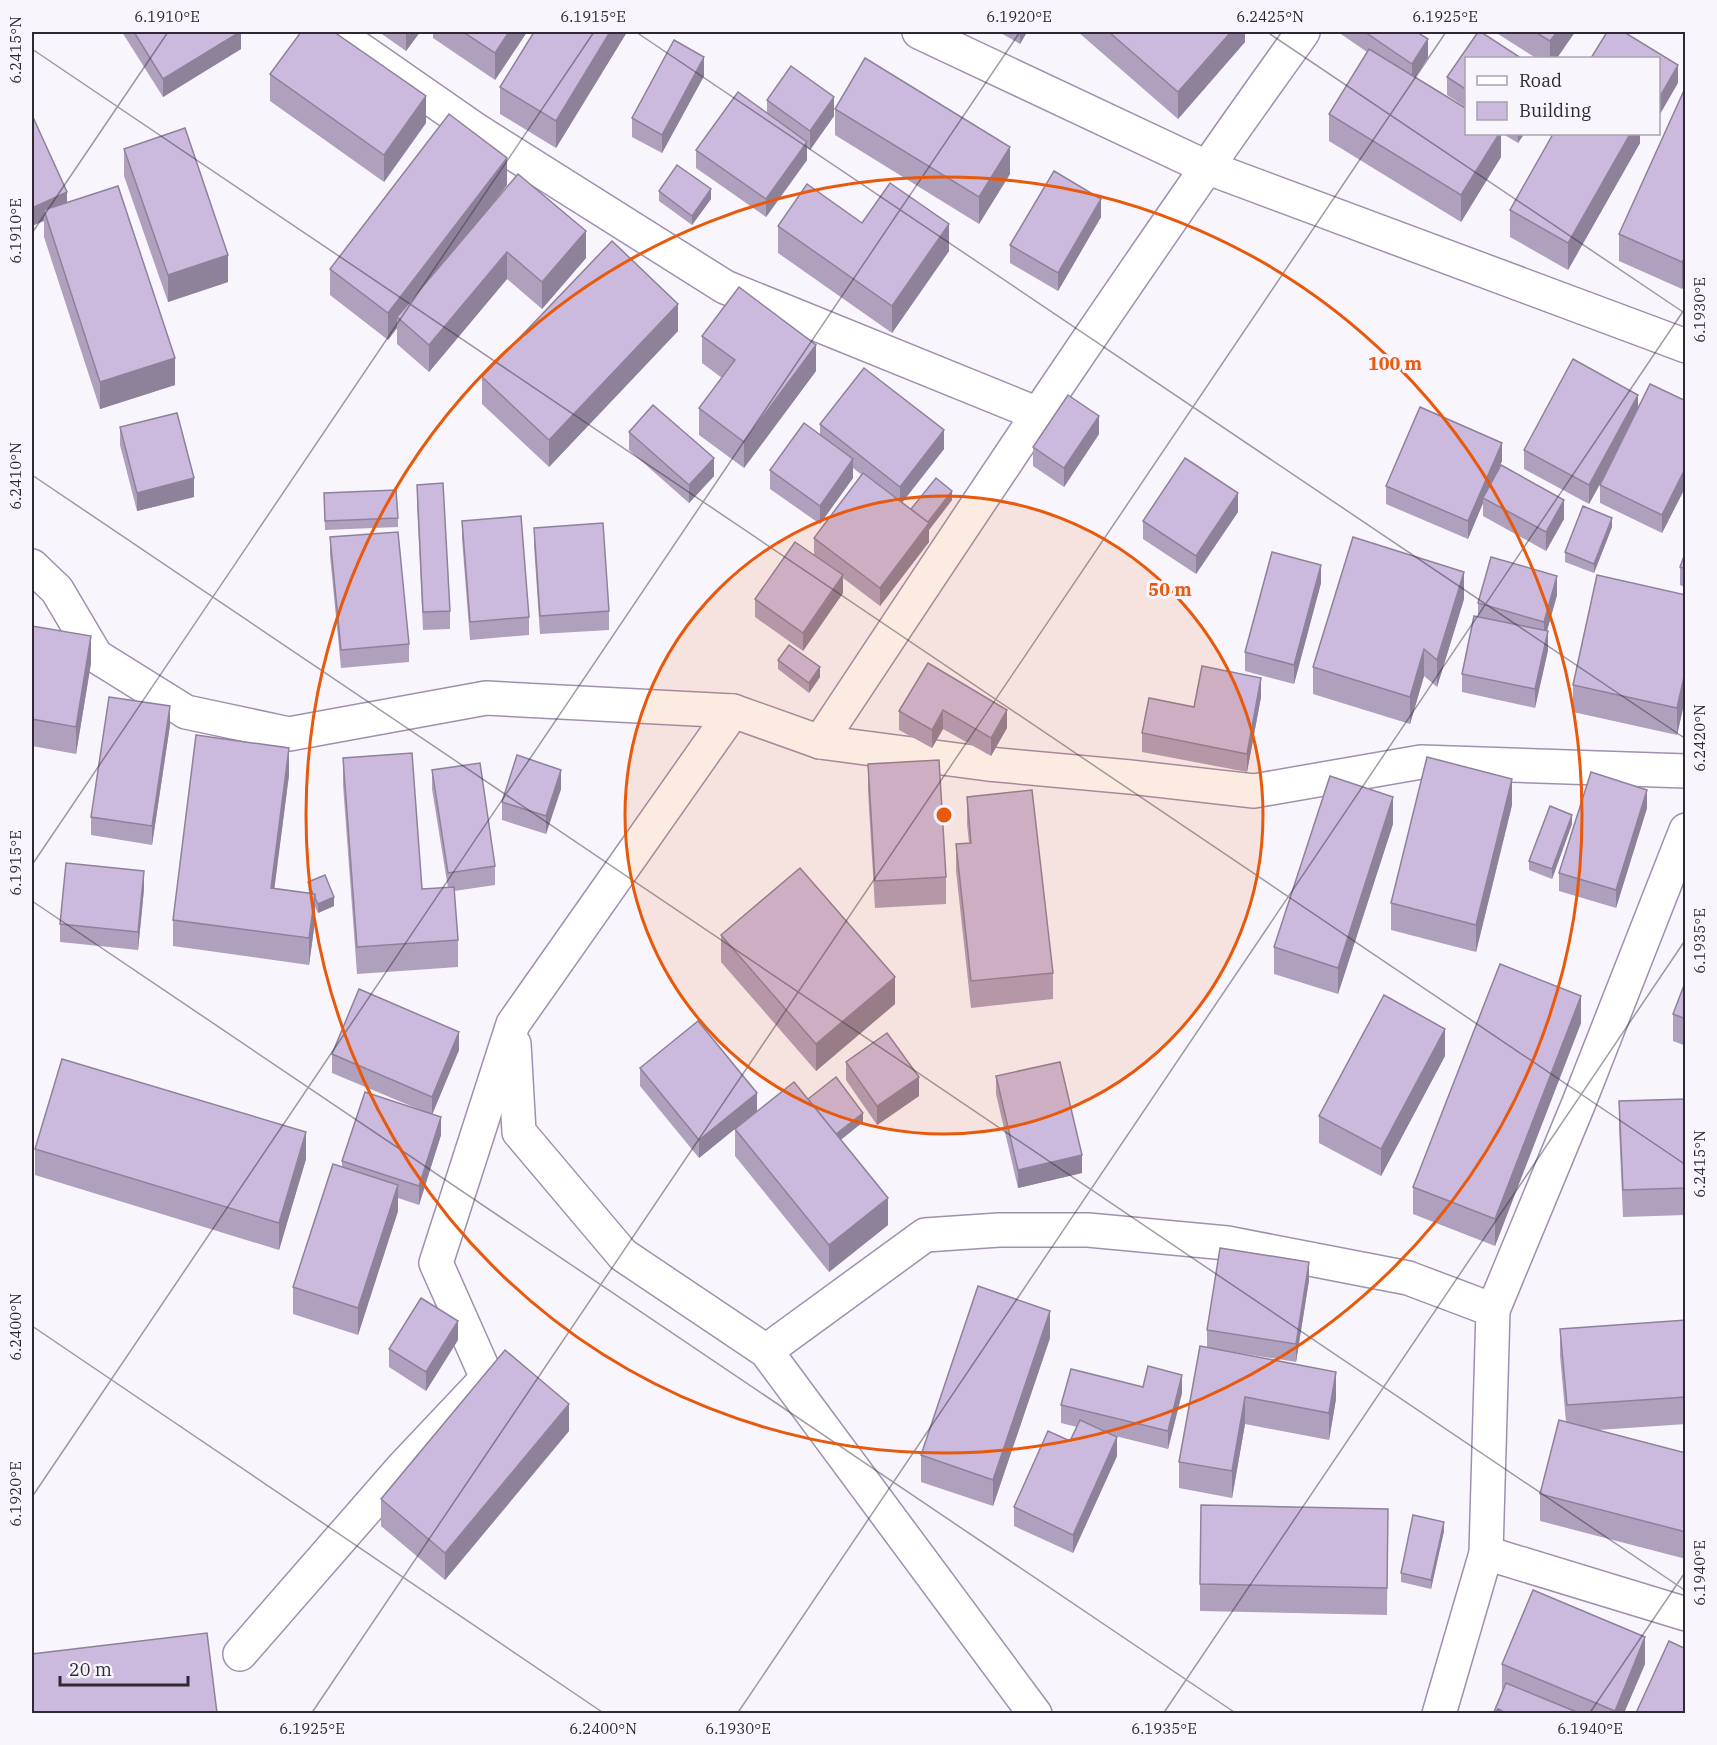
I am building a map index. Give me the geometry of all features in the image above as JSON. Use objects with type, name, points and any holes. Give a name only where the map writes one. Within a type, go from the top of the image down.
[{"type":"street","points":[[335,32],[476,130],[725,287],[1038,414]]},
{"type":"street","points":[[920,32],[1206,167],[1686,346]]},
{"type":"street","points":[[820,742],[1038,414],[1206,167],[1303,32]]},
{"type":"street","points":[[32,566],[57,590],[96,656],[186,712],[289,734],[486,698],[734,711],[820,742],[988,764],[1254,791],[1422,762],[1686,771]]},
{"type":"street","points":[[240,1654],[403,1467],[487,1378],[436,1263],[513,1024],[734,711]]},
{"type":"street","points":[[1439,1713],[1486,1553],[1493,1310],[1578,1105],[1686,830]]},
{"type":"street","points":[[513,1024],[519,1132],[623,1255],[766,1351],[1035,1713]]},
{"type":"street","points":[[766,1351],[924,1235],[999,1230],[1088,1230],[1227,1243],[1408,1278],[1493,1310]]},
{"type":"street","points":[[1486,1553],[1686,1614]]},
{"type":"building","points":[[134,32],[240,32],[163,79]]},
{"type":"building","points":[[301,32],[334,32],[426,96],[384,155],[270,74]]},
{"type":"building","points":[[463,32],[509,32],[495,53]]},
{"type":"building","points":[[534,32],[610,32],[556,121],[500,87]]},
{"type":"building","points":[[1109,32],[1231,32],[1178,92]]},
{"type":"building","points":[[1365,32],[1417,32],[1428,39],[1412,64]]},
{"type":"building","points":[[1478,32],[1519,57],[1465,57],[1465,89],[1447,77]]},
{"type":"building","points":[[1535,32],[1557,32],[1550,41]]},
{"type":"building","points":[[1607,32],[1624,32],[1678,65],[1660,96],[1660,57],[1592,57]]},
{"type":"building","points":[[674,40],[704,57],[662,135],[632,118]]},
{"type":"building","points":[[1369,49],[1465,108],[1465,135],[1498,135],[1461,195],[1329,114]]},
{"type":"building","points":[[865,58],[1010,147],[979,197],[835,109]]},
{"type":"building","points":[[791,66],[834,97],[810,131],[767,100]]},
{"type":"building","points":[[1686,86],[1686,255],[1682,262],[1619,234]]},
{"type":"building","points":[[738,92],[807,142],[766,199],[696,150]]},
{"type":"building","points":[[449,114],[507,158],[388,313],[330,269]]},
{"type":"building","points":[[32,115],[67,192],[32,208]]},
{"type":"building","points":[[185,128],[228,255],[168,275],[124,149]]},
{"type":"building","points":[[1552,135],[1629,135],[1568,243],[1510,210]]},
{"type":"building","points":[[677,165],[711,189],[692,216],[659,191]]},
{"type":"building","points":[[1054,171],[1101,199],[1058,273],[1010,245]]},
{"type":"building","points":[[518,174],[586,231],[542,282],[507,252],[429,345],[397,317]]},
{"type":"building","points":[[890,183],[949,224],[892,306],[778,226],[807,184],[862,223]]},
{"type":"building","points":[[118,186],[175,358],[100,382],[44,210]]},
{"type":"building","points":[[612,241],[678,304],[549,440],[482,377]]},
{"type":"building","points":[[739,287],[816,345],[744,442],[699,408],[735,360],[702,336]]},
{"type":"building","points":[[1573,359],[1638,395],[1589,485],[1524,450]]},
{"type":"building","points":[[864,368],[944,430],[900,487],[820,424]]},
{"type":"building","points":[[1650,384],[1686,401],[1686,467],[1662,515],[1600,485]]},
{"type":"building","points":[[1068,395],[1099,416],[1064,468],[1033,447]]},
{"type":"building","points":[[653,405],[714,458],[689,485],[629,432]]},
{"type":"building","points":[[1420,407],[1502,443],[1468,521],[1386,486]]},
{"type":"building","points":[[177,413],[194,478],[137,493],[120,427]]},
{"type":"building","points":[[804,423],[853,459],[820,506],[770,470]]},
{"type":"building","points":[[1185,458],[1238,493],[1196,556],[1143,521]]},
{"type":"building","points":[[1501,465],[1564,500],[1546,532],[1483,498]]},
{"type":"building","points":[[863,473],[929,523],[880,588],[814,538]]},
{"type":"building","points":[[936,478],[952,491],[928,522],[911,509]]},
{"type":"building","points":[[443,483],[450,611],[423,612],[417,485]]},
{"type":"building","points":[[396,490],[398,518],[325,521],[324,493]]},
{"type":"building","points":[[1583,506],[1612,518],[1594,564],[1565,552]]},
{"type":"building","points":[[521,516],[529,617],[470,622],[462,521]]},
{"type":"building","points":[[603,523],[609,611],[540,616],[534,528]]},
{"type":"building","points":[[398,532],[409,644],[341,650],[330,537]]},
{"type":"building","points":[[1353,537],[1464,572],[1437,660],[1424,649],[1410,697],[1313,667]]},
{"type":"building","points":[[795,542],[843,575],[803,633],[755,599]]},
{"type":"building","points":[[1686,551],[1686,569],[1680,567]]},
{"type":"building","points":[[1272,552],[1321,565],[1294,665],[1245,652]]},
{"type":"building","points":[[1491,557],[1557,576],[1544,622],[1478,603]]},
{"type":"building","points":[[1597,575],[1686,595],[1686,668],[1677,708],[1573,685]]},
{"type":"building","points":[[1474,616],[1548,631],[1535,689],[1462,674]]},
{"type":"building","points":[[32,626],[91,636],[76,727],[32,719]]},
{"type":"building","points":[[789,645],[820,667],[809,683],[778,660]]},
{"type":"building","points":[[928,663],[1007,710],[991,738],[943,710],[932,730],[899,711]]},
{"type":"building","points":[[1202,666],[1261,678],[1247,754],[1142,733],[1149,698],[1194,707]]},
{"type":"building","points":[[109,697],[170,706],[152,826],[91,817]]},
{"type":"building","points":[[196,735],[289,748],[271,888],[315,894],[309,938],[173,920]]},
{"type":"building","points":[[412,753],[422,889],[454,887],[458,940],[357,947],[343,758]]},
{"type":"building","points":[[517,755],[561,770],[546,816],[502,802]]},
{"type":"building","points":[[1427,757],[1512,779],[1476,925],[1391,903]]},
{"type":"building","points":[[939,760],[946,877],[875,881],[868,764]]},
{"type":"building","points":[[480,763],[495,866],[448,873],[432,770]]},
{"type":"building","points":[[1591,772],[1647,790],[1616,890],[1559,873]]},
{"type":"building","points":[[1330,776],[1393,797],[1338,968],[1274,947]]},
{"type":"building","points":[[1032,790],[1053,973],[971,981],[956,844],[971,843],[967,797]]},
{"type":"building","points":[[1550,806],[1572,815],[1552,869],[1529,861]]},
{"type":"building","points":[[66,863],[144,871],[138,932],[60,924]]},
{"type":"building","points":[[800,868],[895,977],[816,1044],[721,935]]},
{"type":"building","points":[[325,875],[334,897],[318,904],[308,882]]},
{"type":"building","points":[[1500,964],[1581,996],[1495,1219],[1413,1187]]},
{"type":"building","points":[[1686,980],[1686,1019],[1673,1014]]},
{"type":"building","points":[[359,989],[459,1032],[432,1097],[332,1054]]},
{"type":"building","points":[[1384,995],[1445,1029],[1381,1149],[1319,1116]]},
{"type":"building","points":[[698,1021],[757,1093],[699,1140],[640,1068]]},
{"type":"building","points":[[887,1033],[919,1077],[877,1106],[846,1062]]},
{"type":"building","points":[[62,1059],[306,1132],[279,1223],[35,1149]]},
{"type":"building","points":[[1060,1062],[1082,1155],[1018,1170],[996,1076]]},
{"type":"building","points":[[836,1077],[863,1113],[836,1134],[808,1099]]},
{"type":"building","points":[[794,1082],[888,1198],[829,1245],[735,1129]]},
{"type":"building","points":[[365,1092],[441,1117],[419,1186],[342,1161]]},
{"type":"building","points":[[1686,1099],[1686,1188],[1623,1190],[1619,1101]]},
{"type":"building","points":[[333,1164],[398,1185],[358,1308],[293,1287]]},
{"type":"building","points":[[1220,1248],[1309,1262],[1296,1344],[1207,1330]]},
{"type":"building","points":[[978,1286],[1050,1311],[993,1480],[921,1455]]},
{"type":"building","points":[[421,1298],[458,1321],[426,1372],[389,1349]]},
{"type":"building","points":[[1686,1320],[1686,1397],[1567,1405],[1560,1329]]},
{"type":"building","points":[[1200,1346],[1336,1372],[1329,1413],[1245,1397],[1232,1471],[1179,1462]]},
{"type":"building","points":[[505,1350],[569,1404],[445,1553],[381,1499]]},
{"type":"building","points":[[1148,1366],[1182,1375],[1168,1431],[1061,1405],[1071,1369],[1143,1387]]},
{"type":"building","points":[[1080,1420],[1117,1437],[1073,1535],[1014,1507],[1048,1431],[1070,1441]]},
{"type":"building","points":[[1559,1420],[1686,1453],[1686,1532],[1540,1494]]},
{"type":"building","points":[[1201,1505],[1388,1509],[1387,1588],[1200,1584]]},
{"type":"building","points":[[1413,1515],[1444,1522],[1431,1580],[1401,1573]]},
{"type":"building","points":[[1533,1590],[1645,1637],[1615,1711],[1502,1664]]},
{"type":"building","points":[[207,1633],[217,1713],[32,1713],[32,1654]]},
{"type":"building","points":[[1669,1641],[1686,1649],[1686,1713],[1636,1713]]},
{"type":"building","points":[[1506,1683],[1579,1713],[1505,1713],[1498,1709],[1496,1713],[1494,1712]]}]
